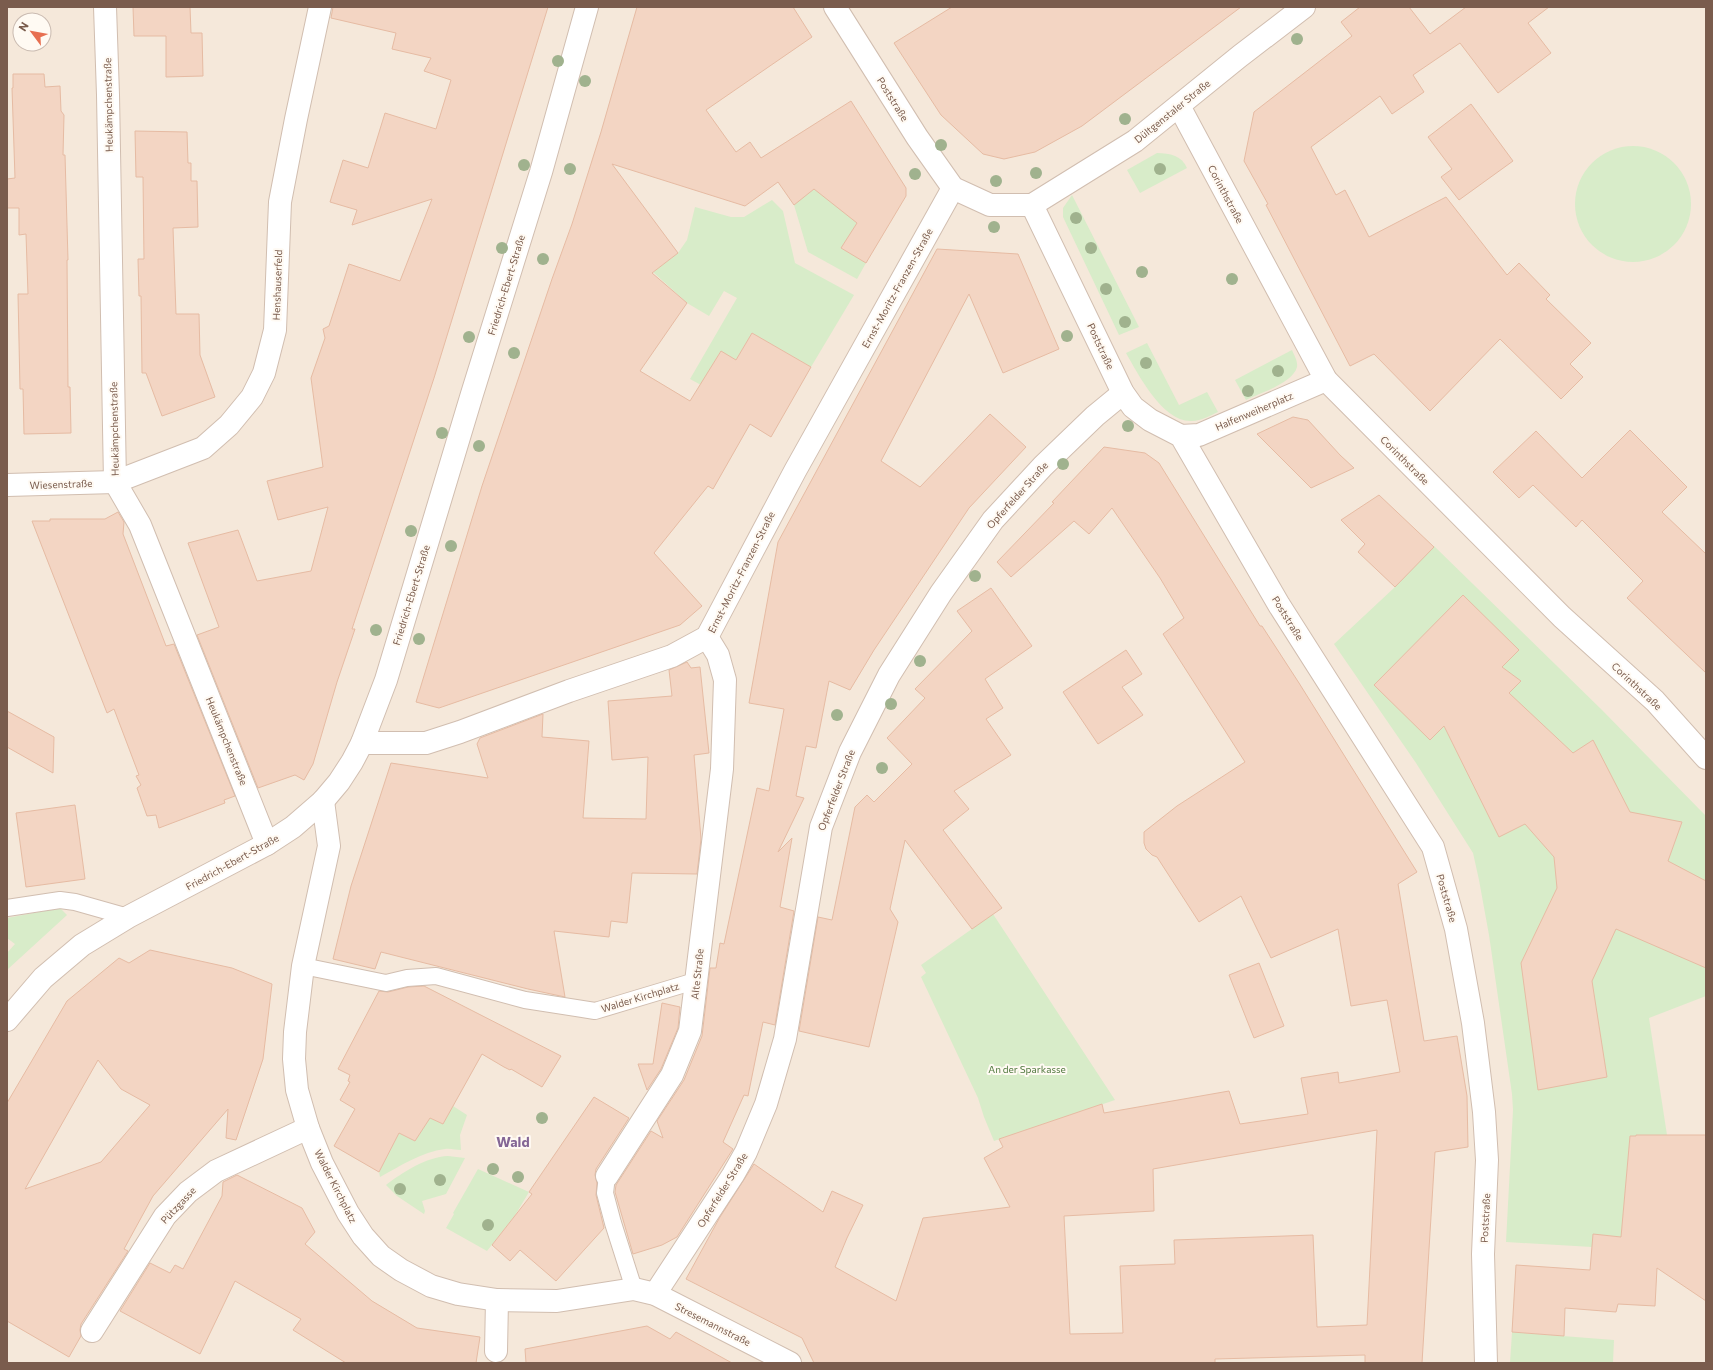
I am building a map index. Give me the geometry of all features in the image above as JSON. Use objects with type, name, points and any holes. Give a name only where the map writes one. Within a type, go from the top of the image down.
[{"type":"street","name":"Heukämpchenstraße","points":[[105,7],[114,482],[140,524],[267,844]]},
{"type":"street","name":"Henshauserfeld","points":[[114,482],[203,448],[229,425],[252,397],[264,373],[275,330],[280,202],[320,7]]},
{"type":"street","name":"Friedrich-Ebert-Straße","points":[[7,1020],[44,978],[82,944],[128,917],[267,844],[293,827],[323,801],[344,775],[362,743],[388,673],[541,172],[587,7]]},
{"type":"street","name":"Poststraße","points":[[835,7],[916,137],[953,188],[990,205],[1032,205],[1123,393],[1134,407],[1150,420],[1181,436],[1279,605],[1433,847],[1456,929],[1473,1023],[1484,1112],[1487,1160],[1483,1254],[1486,1363]]},
{"type":"street","name":"Dültgenstaler Straße","points":[[1032,205],[1136,141],[1240,56],[1304,7]]},
{"type":"street","name":"Corinthstraße","points":[[1179,106],[1326,380],[1562,617],[1655,701],[1706,758]]},
{"type":"street","name":"Ernst-Moritz-Franzen-Straße","points":[[362,743],[426,743],[672,656],[707,637],[794,471],[953,188]]},
{"type":"street","name":"Halfenweiherplatz","points":[[1181,436],[1199,435],[1326,380]]},
{"type":"street","name":"Opferfelder Straße","points":[[644,1291],[733,1176],[746,1152],[766,1104],[784,1038],[821,827],[850,752],[889,675],[940,593],[993,520],[1043,466],[1095,416],[1123,393]]},
{"type":"street","name":"Wiesenstraße","points":[[7,485],[114,482]]},
{"type":"street","name":"Alte Straße","points":[[607,1176],[672,1075],[690,1031],[695,980],[722,769],[725,680],[718,655],[707,637]]},
{"type":"street","name":"Walder Kirchplatz","points":[[323,801],[329,846],[303,966],[295,1032],[294,1059],[296,1090],[308,1128],[322,1163],[348,1213],[363,1236],[381,1256],[401,1270],[431,1286],[458,1294],[497,1300],[557,1301],[644,1291]]},
{"type":"street","name":"Pützgasse","points":[[92,1331],[165,1216],[188,1192],[216,1171],[308,1128]]},
{"type":"street","name":"Stresemannstraße","points":[[644,1291],[790,1363]]},
{"type":"street","points":[[496,1350],[497,1300]]},
{"type":"lane","points":[[7,908],[60,900],[76,902],[128,917]]},
{"type":"lane","name":"Walder Kirchplatz","points":[[303,966],[386,983],[407,978],[436,976],[525,1000],[595,1011],[695,980]]},
{"type":"lane","name":"Alte Straße","points":[[607,1176],[606,1193],[613,1223],[644,1291]]},
{"type":"shaded area","points":[[7,7],[1706,7],[1706,1363],[7,1363]]},
{"type":"green space","points":[[1633,146],[1655,150],[1674,163],[1687,182],[1691,204],[1687,226],[1674,245],[1655,258],[1633,262],[1611,258],[1592,245],[1579,226],[1575,204],[1579,182],[1592,163],[1611,150]]},
{"type":"green space","points":[[1157,153],[1179,158],[1187,168],[1140,193],[1127,170]]},
{"type":"green space","points":[[814,188],[858,221],[842,248],[866,263],[857,279],[808,252],[794,205]]},
{"type":"green space","points":[[1072,195],[1139,327],[1119,335],[1063,217],[1063,208]]},
{"type":"green space","points":[[772,200],[783,211],[795,263],[854,295],[811,367],[752,333],[736,360],[720,352],[701,385],[690,379],[737,298],[724,291],[709,316],[687,303],[653,272],[678,253],[687,240],[695,207],[731,217],[744,217]]},
{"type":"green space","points":[[1147,343],[1179,405],[1207,392],[1218,412],[1195,421],[1181,420],[1162,406],[1137,373],[1126,353]]},
{"type":"green space","points":[[1292,350],[1296,358],[1297,365],[1294,373],[1283,383],[1246,400],[1235,380]]},
{"type":"green space","points":[[1434,546],[1602,710],[1706,816],[1706,996],[1649,1018],[1667,1135],[1630,1137],[1621,1237],[1592,1247],[1506,1242],[1513,1110],[1512,1094],[1489,935],[1473,853],[1416,763],[1334,644],[1395,587]]},
{"type":"green space","points":[[60,908],[67,915],[8,969],[7,953],[15,944],[7,938],[7,918]]},
{"type":"green space","name":"An der Sparkasse","points":[[993,914],[1115,1100],[994,1141],[978,1098],[921,977],[926,973],[921,965]]},
{"type":"green space","points":[[453,1106],[467,1115],[460,1135],[461,1150],[447,1149],[428,1153],[411,1160],[380,1177],[379,1172],[399,1133],[415,1141],[430,1118],[443,1124]]},
{"type":"green space","points":[[448,1156],[465,1158],[446,1194],[422,1201],[425,1211],[424,1214],[397,1196],[386,1185],[407,1170],[423,1162]]},
{"type":"green space","points":[[478,1169],[529,1192],[514,1217],[487,1251],[446,1228]]},
{"type":"green space","points":[[1512,1332],[1614,1340],[1613,1363],[1510,1363]]},
{"type":"building","points":[[133,7],[190,7],[191,33],[202,33],[203,76],[166,77],[166,36],[134,36]]},
{"type":"building","points":[[333,7],[548,7],[434,378],[352,629],[355,629],[337,682],[313,764],[304,780],[295,775],[258,788],[197,635],[219,627],[188,543],[238,530],[257,581],[311,571],[328,507],[278,520],[267,481],[323,467],[311,378],[325,338],[323,329],[329,326],[349,264],[400,281],[432,199],[352,225],[357,210],[330,202],[343,160],[368,168],[385,113],[436,129],[451,80],[424,71],[431,58],[392,49],[396,33],[331,18]]},
{"type":"building","points":[[637,7],[793,7],[812,37],[706,110],[736,152],[750,142],[761,158],[851,101],[906,188],[906,196],[866,263],[841,248],[857,223],[814,189],[794,205],[778,182],[745,206],[612,164],[678,253],[652,273],[687,303],[640,371],[690,401],[721,351],[736,360],[752,333],[811,367],[771,437],[750,424],[713,489],[708,486],[654,553],[702,606],[680,625],[439,708],[416,702],[482,486],[572,224],[601,132]]},
{"type":"building","points":[[952,7],[1241,7],[1082,126],[1035,152],[1004,159],[983,154],[941,115],[894,43]]},
{"type":"building","points":[[1360,7],[1409,7],[1430,34],[1466,7],[1549,7],[1528,23],[1551,53],[1498,93],[1460,43],[1413,75],[1424,92],[1392,114],[1380,96],[1311,147],[1336,195],[1345,190],[1369,237],[1446,197],[1507,275],[1519,263],[1550,295],[1546,299],[1591,343],[1570,364],[1583,377],[1561,399],[1500,339],[1430,411],[1374,354],[1350,366],[1266,205],[1268,204],[1244,161],[1254,112],[1352,36],[1341,22]]},
{"type":"building","points":[[13,74],[44,74],[45,87],[60,86],[61,111],[64,115],[63,155],[65,155],[68,260],[68,387],[70,387],[71,433],[24,434],[23,389],[20,389],[18,294],[28,294],[26,234],[19,235],[19,208],[7,208],[7,179],[15,178],[12,88]]},
{"type":"building","points":[[1471,104],[1513,161],[1459,200],[1441,177],[1452,169],[1428,137]]},
{"type":"building","points":[[135,131],[187,132],[188,163],[191,163],[191,181],[197,181],[198,227],[173,228],[176,314],[199,314],[200,355],[215,397],[162,416],[146,373],[142,373],[141,296],[139,296],[138,259],[144,259],[143,177],[136,177]]},
{"type":"building","points":[[937,249],[1018,254],[1059,349],[1003,373],[969,294],[881,461],[920,487],[990,414],[1026,447],[969,508],[874,650],[850,690],[829,681],[816,748],[806,746],[796,796],[804,798],[778,852],[792,838],[780,907],[794,911],[775,1025],[763,1022],[748,1096],[744,1095],[723,1142],[733,1149],[677,1237],[662,1245],[633,1254],[615,1192],[616,1185],[651,1131],[663,1138],[657,1121],[684,1080],[702,1036],[710,968],[716,968],[720,943],[724,944],[757,788],[769,791],[784,709],[749,703],[778,542]]},
{"type":"building","points":[[1293,417],[1308,420],[1354,468],[1311,488],[1257,434]]},
{"type":"building","points":[[1630,430],[1687,487],[1662,512],[1706,554],[1706,673],[1627,598],[1643,581],[1582,520],[1576,527],[1533,485],[1519,498],[1493,472],[1536,431],[1582,478]]},
{"type":"building","points":[[1104,447],[1145,453],[1159,463],[1260,626],[1262,626],[1299,683],[1417,872],[1398,884],[1424,1041],[1457,1036],[1467,1096],[1468,1147],[1435,1152],[1422,1363],[1365,1363],[1365,1355],[1215,1359],[1215,1363],[814,1363],[802,1338],[686,1279],[720,1217],[754,1164],[823,1212],[832,1191],[863,1205],[835,1267],[896,1301],[923,1218],[1010,1207],[984,1158],[1003,1147],[999,1139],[1102,1104],[1104,1113],[1229,1091],[1240,1124],[1308,1114],[1301,1078],[1338,1072],[1339,1083],[1400,1072],[1387,1000],[1351,1006],[1338,929],[1271,958],[1241,896],[1199,922],[1157,857],[1152,855],[1146,849],[1144,843],[1144,832],[1177,806],[1245,762],[1163,634],[1184,618],[1160,578],[1112,508],[1089,534],[1074,521],[1011,577],[997,562],[1054,503],[1052,502]],"holes":[[[1377,1130],[1367,1325],[1317,1327],[1313,1235],[1174,1240],[1175,1264],[1120,1266],[1123,1333],[1070,1334],[1064,1216],[1154,1211],[1153,1169]]]},
{"type":"building","points":[[1379,495],[1434,547],[1395,587],[1358,552],[1365,544],[1341,520]]},
{"type":"building","points":[[118,512],[124,522],[123,534],[166,646],[174,644],[235,796],[224,800],[225,803],[159,828],[156,815],[147,816],[137,788],[141,785],[136,776],[139,775],[114,709],[107,713],[32,521],[50,521],[50,519],[105,519]]},
{"type":"building","points":[[991,588],[1032,646],[985,679],[1003,708],[986,719],[1011,755],[954,791],[969,809],[943,830],[1002,908],[972,929],[905,840],[890,909],[898,922],[869,1047],[799,1031],[818,917],[832,920],[855,807],[867,795],[874,802],[912,764],[887,738],[925,698],[915,689],[972,631],[957,611]]},
{"type":"building","points":[[1463,595],[1519,650],[1502,667],[1521,681],[1509,693],[1573,753],[1593,740],[1630,812],[1682,822],[1668,861],[1706,881],[1706,968],[1616,929],[1592,981],[1607,1077],[1538,1090],[1521,963],[1557,888],[1554,857],[1525,824],[1499,837],[1444,726],[1430,740],[1374,685]]},
{"type":"building","points":[[1126,650],[1142,674],[1122,687],[1143,715],[1098,744],[1063,692]]},
{"type":"building","points":[[687,662],[691,668],[700,667],[709,753],[694,755],[701,839],[697,874],[632,873],[627,923],[611,921],[609,937],[554,931],[565,997],[381,952],[375,969],[333,959],[351,886],[391,763],[488,778],[477,744],[480,738],[543,714],[542,737],[589,741],[583,818],[646,819],[648,757],[612,760],[608,701],[672,696],[669,670]]},
{"type":"building","points":[[7,711],[54,737],[53,773],[7,747]]},
{"type":"building","points":[[75,805],[85,879],[26,887],[16,813]]},
{"type":"building","points":[[150,950],[232,968],[272,984],[263,1059],[236,1140],[226,1138],[228,1109],[153,1196],[124,1249],[128,1251],[81,1324],[81,1336],[69,1357],[7,1321],[7,1103],[67,1001],[119,958],[129,963]],"holes":[[[98,1060],[121,1089],[150,1105],[101,1162],[25,1189]]]},
{"type":"building","points":[[1259,963],[1284,1026],[1254,1038],[1229,975]]},
{"type":"building","points":[[424,986],[561,1056],[542,1087],[482,1054],[443,1124],[430,1118],[415,1141],[399,1133],[379,1172],[334,1146],[355,1109],[340,1100],[350,1082],[348,1081],[350,1075],[338,1069],[379,991],[388,992],[408,987]]},
{"type":"building","points":[[662,1003],[680,1007],[678,1028],[661,1069],[647,1090],[638,1064],[653,1064]]},
{"type":"building","points":[[594,1097],[629,1118],[596,1169],[596,1195],[604,1228],[556,1281],[520,1250],[510,1261],[492,1245],[532,1194],[529,1192]]},
{"type":"building","points":[[1706,1135],[1706,1301],[1657,1268],[1655,1306],[1618,1304],[1616,1312],[1565,1308],[1564,1336],[1512,1332],[1516,1265],[1590,1270],[1593,1234],[1621,1237],[1630,1136]]},
{"type":"building","points":[[237,1175],[302,1208],[315,1232],[305,1244],[372,1301],[417,1328],[480,1337],[476,1363],[346,1363],[293,1330],[301,1319],[235,1281],[200,1354],[120,1311],[150,1263],[170,1273],[175,1265],[183,1269],[222,1196],[223,1182]]},
{"type":"building","points":[[647,1326],[670,1339],[676,1332],[732,1363],[526,1363],[525,1349]]},
{"type":"district","name":"Wald","points":[[513,1141]]}]
